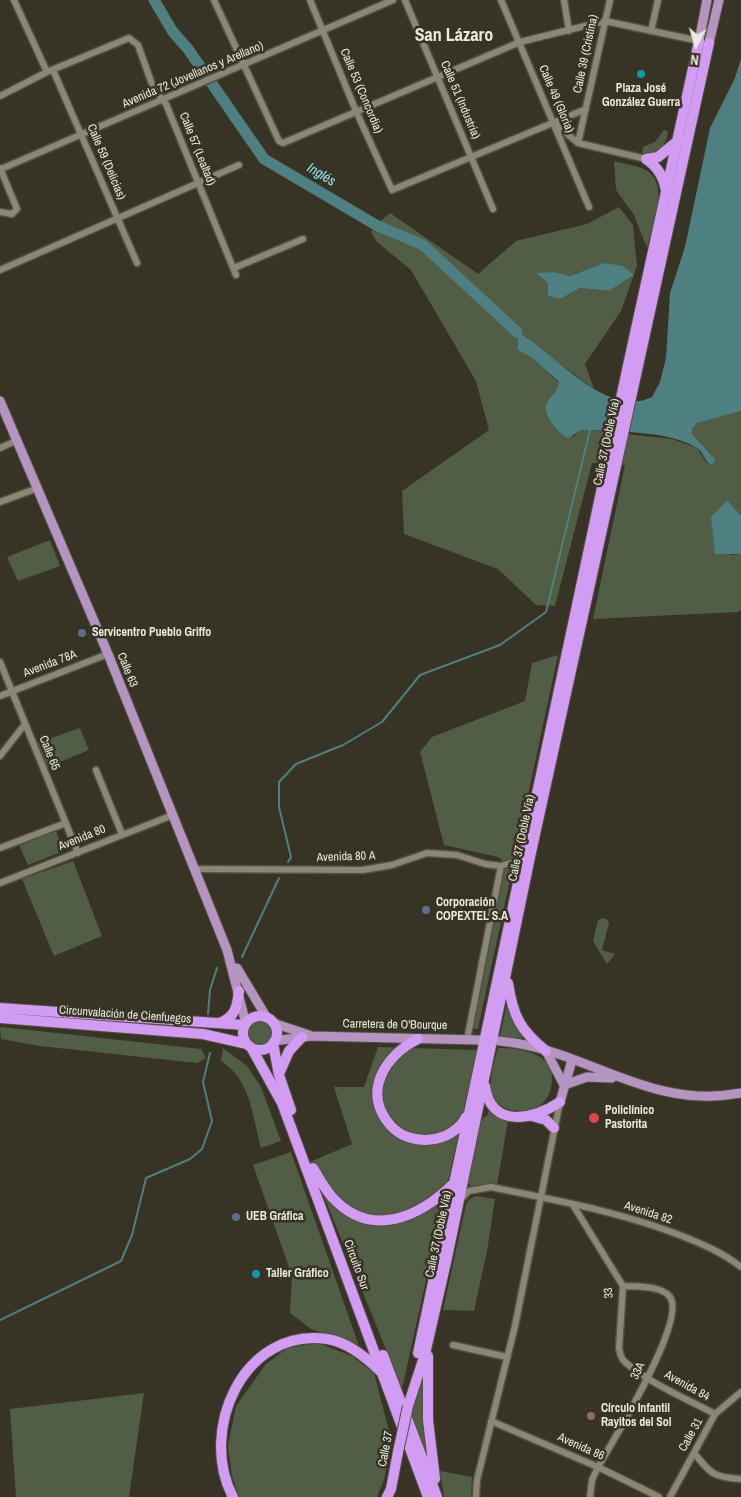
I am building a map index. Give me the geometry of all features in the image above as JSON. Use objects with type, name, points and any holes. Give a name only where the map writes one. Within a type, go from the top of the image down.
[{"type":"highway","name":"Calle 37 (Doble Vía)","points":[[408,1406],[431,1329],[507,976],[666,197],[704,42]]},
{"type":"highway","name":"Calle 37 (Doble Vía)","points":[[631,371],[704,42]]},
{"type":"highway","points":[[646,159],[658,157],[679,140]]},
{"type":"highway","points":[[646,159],[654,164],[665,181],[666,197]]},
{"type":"highway","name":"Calle 37 (Doble Vía)","points":[[408,1406],[523,858],[610,471]]},
{"type":"highway","points":[[507,976],[512,1009],[516,1019],[529,1037],[546,1051]]},
{"type":"highway","points":[[217,1024],[231,1017],[236,1011],[239,991]]},
{"type":"highway","name":"Circunvalación de Cienfuegos","points":[[0,1008],[217,1024],[245,1025],[258,1017],[270,1021]]},
{"type":"highway","name":"Circunvalación de Cienfuegos","points":[[0,1018],[198,1033],[226,1038],[260,1050],[274,1042]]},
{"type":"highway","points":[[270,1021],[276,1032],[274,1042]]},
{"type":"highway","points":[[245,1025],[243,1035],[249,1046]]},
{"type":"highway","points":[[226,1038],[249,1054],[274,1077],[289,1051],[307,1036]]},
{"type":"highway","points":[[418,1039],[392,1056],[382,1072],[378,1092],[380,1106],[391,1127],[413,1138],[440,1138],[460,1127],[469,1111]]},
{"type":"highway","name":"Circuito Sur","points":[[274,1042],[274,1077],[282,1103],[428,1497]]},
{"type":"highway","name":"Circuito Sur","points":[[249,1046],[274,1077],[313,1168],[438,1497]]},
{"type":"highway","points":[[484,1082],[486,1098],[498,1112],[514,1117],[531,1116],[546,1111],[560,1102]]},
{"type":"highway","points":[[531,1116],[546,1120],[554,1128]]},
{"type":"highway","points":[[313,1168],[333,1198],[354,1214],[382,1221],[397,1220],[412,1215],[441,1196],[454,1183]]},
{"type":"highway","points":[[431,1329],[427,1365],[428,1420],[438,1497]]},
{"type":"highway","points":[[233,1497],[226,1483],[222,1466],[220,1431],[234,1390],[258,1359],[278,1346],[296,1341],[328,1339],[353,1348],[383,1375]]},
{"type":"highway","name":"Calle 37","points":[[389,1494],[408,1406]]},
{"type":"main road","name":"Calle 37 (Doble Vía)","points":[[704,42],[707,0]]},
{"type":"main road","name":"Calle 37 (Doble Vía)","points":[[704,42],[719,0]]},
{"type":"main road","name":"Calle 63","points":[[0,401],[108,654],[227,950],[239,991],[245,1025]]},
{"type":"main road","name":"Calle 63","points":[[227,950],[270,1021]]},
{"type":"main road","name":"Carretera de O'Bourque","points":[[270,1021],[307,1036]]},
{"type":"main road","name":"Carretera de O'Bourque","points":[[274,1042],[307,1036],[479,1040]]},
{"type":"main road","points":[[499,1041],[520,1043],[668,1093],[696,1096],[741,1093]]},
{"type":"main road","points":[[546,1051],[564,1085]]},
{"type":"main road","points":[[560,1102],[572,1060]]},
{"type":"main road","points":[[564,1085],[587,1077],[622,1079]]},
{"type":"street","name":"Calle 59 (Delicias)","points":[[14,0],[27,29],[83,135],[137,263]]},
{"type":"street","points":[[214,0],[281,143],[520,42],[605,21],[704,42]]},
{"type":"street","name":"Calle 53 (Concordia)","points":[[310,0],[356,112],[392,190],[473,158]]},
{"type":"street","name":"Avenida 72 (Jovellanos y Arellano)","points":[[0,169],[394,0]]},
{"type":"street","name":"Calle 51 (Industria)","points":[[405,0],[493,209]]},
{"type":"street","name":"Calle 49 (Gloria)","points":[[501,0],[589,207]]},
{"type":"street","points":[[564,0],[569,31]]},
{"type":"street","name":"Calle 39 (Cristina)","points":[[578,143],[610,0]]},
{"type":"street","points":[[651,31],[658,0]]},
{"type":"street","name":"Calle 57 (Lealtad)","points":[[50,71],[129,38],[138,46],[153,87],[163,100],[235,272],[303,239]]},
{"type":"street","points":[[0,96],[50,71]]},
{"type":"street","points":[[473,158],[586,109]]},
{"type":"street","points":[[555,124],[578,143],[646,159]]},
{"type":"street","points":[[0,270],[239,165]]},
{"type":"street","points":[[0,169],[17,209],[15,214],[0,212]]},
{"type":"street","points":[[0,448],[18,440]]},
{"type":"street","points":[[0,502],[38,488]]},
{"type":"street","name":"Avenida 78A","points":[[0,696],[108,654]]},
{"type":"street","name":"Calle 65","points":[[0,662],[78,853]]},
{"type":"street","points":[[0,756],[25,724]]},
{"type":"street","points":[[96,770],[122,834]]},
{"type":"street","name":"Avenida 80","points":[[0,883],[173,815]]},
{"type":"street","points":[[0,848],[66,824]]},
{"type":"street","name":"Avenida 80 A","points":[[194,868],[362,870],[392,865],[427,852],[457,855],[485,864],[501,866]]},
{"type":"street","points":[[467,1040],[501,866],[523,858]]},
{"type":"street","points":[[476,1497],[477,1480],[507,1357],[542,1198],[560,1102]]},
{"type":"street","name":"Avenida 82","points":[[458,1202],[469,1191],[491,1187],[626,1216],[712,1248],[741,1268]]},
{"type":"street","name":"33","points":[[574,1204],[623,1286],[619,1348],[621,1357],[625,1362],[648,1377]]},
{"type":"street","name":"33A","points":[[590,1497],[592,1480],[598,1467],[648,1377],[668,1333],[674,1302],[665,1292],[623,1286]]},
{"type":"street","points":[[453,1345],[507,1357]]},
{"type":"street","name":"Avenida 84","points":[[648,1377],[715,1414]]},
{"type":"street","name":"Calle 31","points":[[670,1497],[715,1414],[741,1392]]},
{"type":"street","name":"Avenida 86","points":[[491,1421],[598,1467],[660,1497]]},
{"type":"street","points":[[694,1453],[711,1474],[717,1477],[741,1479]]},
{"type":"green space","points":[[664,130],[668,132],[663,146],[656,152],[642,153],[643,147],[655,142]]},
{"type":"green space","points":[[614,161],[644,169],[652,175],[657,184],[658,206],[647,248],[634,215],[616,190]]},
{"type":"green space","points":[[619,207],[633,225],[637,266],[634,275],[621,311],[585,364],[594,389],[517,332],[518,350],[532,358],[559,383],[559,389],[550,399],[573,437],[582,430],[590,430],[672,439],[697,448],[707,463],[716,460],[692,434],[692,429],[697,423],[741,411],[741,516],[727,500],[731,555],[741,554],[741,610],[737,612],[593,619],[625,465],[592,463],[555,606],[536,605],[498,569],[404,534],[402,491],[489,430],[476,381],[411,270],[377,242],[371,232],[390,213],[478,274],[516,241],[587,224]],"holes":[[[604,263],[634,275],[609,291],[580,288],[560,299],[549,296],[548,283],[537,274],[555,272],[570,276]]]},
{"type":"green space","points":[[50,540],[60,566],[18,581],[7,557]]},
{"type":"green space","points":[[558,655],[478,1029],[471,1028],[504,862],[498,857],[444,845],[420,752],[432,737],[525,701],[532,663]]},
{"type":"green space","points":[[80,728],[89,750],[47,767],[37,743]]},
{"type":"green space","points":[[56,831],[64,851],[28,865],[19,845]]},
{"type":"green space","points":[[73,861],[102,936],[54,956],[22,879]]},
{"type":"green space","points":[[603,918],[608,920],[609,923],[602,950],[615,954],[607,964],[593,941],[598,920]]},
{"type":"green space","points":[[507,1003],[525,1036],[525,1038],[500,1037]]},
{"type":"green space","points":[[255,1021],[265,1021],[272,1028],[272,1038],[265,1045],[255,1045],[248,1038],[248,1028]]},
{"type":"green space","points":[[0,1028],[201,1049],[206,1058],[197,1063],[40,1046],[1,1039]]},
{"type":"green space","points":[[378,1047],[477,1050],[402,1389],[310,1162],[352,1144],[334,1087],[364,1087]]},
{"type":"green space","points":[[223,1048],[247,1066],[261,1087],[281,1141],[261,1148],[249,1099],[244,1088],[239,1078],[221,1061]]},
{"type":"green space","points":[[498,1048],[533,1053],[547,1063],[551,1070],[552,1082],[548,1096],[542,1104],[529,1110],[512,1110],[498,1104],[493,1098],[491,1080]]},
{"type":"green space","points":[[489,1109],[508,1121],[497,1185],[484,1184],[472,1188],[468,1183],[478,1124],[487,1116]]},
{"type":"green space","points":[[291,1152],[359,1346],[311,1329],[290,1313],[292,1276],[253,1165]]},
{"type":"green space","points":[[477,1196],[495,1199],[487,1251],[474,1311],[443,1310],[466,1204],[471,1198]]},
{"type":"green space","points":[[318,1343],[352,1356],[374,1373],[392,1442],[384,1480],[377,1497],[239,1497],[232,1476],[228,1446],[236,1406],[265,1365],[287,1348]]},
{"type":"green space","points":[[423,1371],[426,1460],[411,1419]]},
{"type":"green space","points":[[144,1393],[129,1497],[16,1497],[10,1409]]},
{"type":"green space","points":[[440,1471],[472,1477],[471,1497],[444,1497]]},
{"type":"water","points":[[741,59],[741,411],[697,423],[692,429],[692,434],[716,460],[712,465],[707,462],[697,448],[686,442],[659,435],[582,430],[568,438],[553,424],[546,410],[547,403],[557,389],[559,382],[532,358],[518,350],[517,332],[532,341],[599,392],[617,399],[635,402],[652,397],[660,382],[666,358],[670,293],[685,247],[710,128],[735,78]]},
{"type":"water","points":[[604,263],[623,266],[634,275],[609,291],[580,288],[560,299],[548,296],[548,283],[536,273],[555,272],[570,276]]},
{"type":"water","points":[[727,500],[741,516],[741,554],[715,554],[711,517]]},
{"type":"waterway","name":"Inglés","points":[[154,0],[173,32],[188,49],[264,159],[376,225],[423,245],[517,332]]},
{"type":"waterway","points":[[288,862],[291,857],[279,807],[279,782],[296,764],[343,745],[382,722],[420,675],[500,645],[546,612],[590,430]]},
{"type":"waterway","points":[[242,957],[279,878]]},
{"type":"waterway","points":[[208,1014],[210,990],[217,968]]},
{"type":"waterway","points":[[0,1320],[121,1261],[132,1235],[146,1178],[190,1159],[202,1149],[212,1121],[203,1082],[210,1053]]},
{"type":"place","name":"Plaza José González Guerra","points":[[641,74]]},
{"type":"place","name":"Servicentro Pueblo Griffo","points":[[82,633]]},
{"type":"place","name":"Corporación COPEXTEL S.A","points":[[426,910]]},
{"type":"place","name":"Policlínico Pastorita","points":[[594,1118]]},
{"type":"place","name":"UEB Gráfica","points":[[236,1217]]},
{"type":"place","name":"Taller Gráfico","points":[[256,1274]]},
{"type":"place","name":"Círculo Infantil Rayitos del Sol","points":[[591,1416]]},
{"type":"district","name":"San Lázaro","points":[[454,36]]}]
